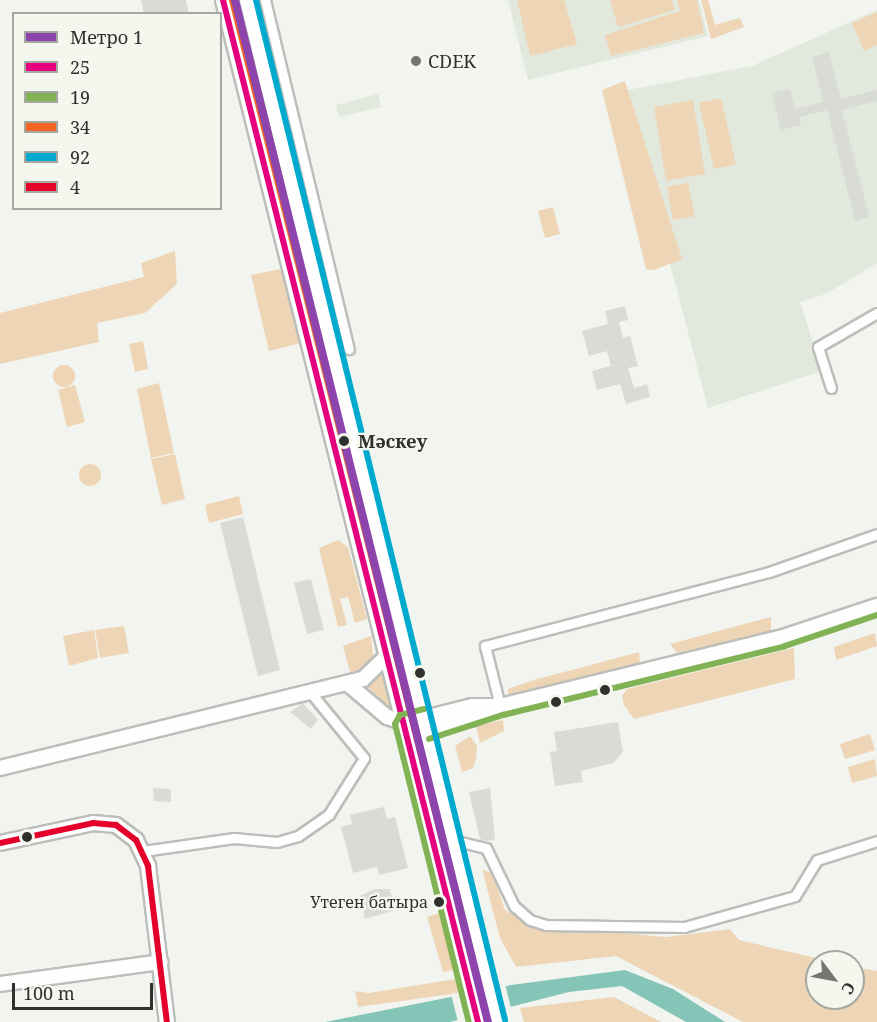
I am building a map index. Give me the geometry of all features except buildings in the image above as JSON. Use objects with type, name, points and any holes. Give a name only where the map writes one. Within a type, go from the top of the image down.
[{"type":"main road","points":[[223,0],[478,1022]]},
{"type":"main road","points":[[247,0],[496,1022]]},
{"type":"main road","points":[[348,684],[387,717],[404,723],[425,724],[472,706],[500,706],[783,637],[877,606]]},
{"type":"main road","points":[[0,768],[348,684],[372,674],[387,656]]},
{"type":"main road","points":[[0,843],[105,823],[126,831],[143,851],[167,1022]]},
{"type":"main road","points":[[0,984],[160,962]]},
{"type":"street","points":[[265,0],[350,349]]},
{"type":"street","points":[[831,388],[818,346],[877,313]]},
{"type":"street","points":[[500,706],[485,646],[769,572],[877,534]]},
{"type":"street","points":[[143,851],[234,838],[277,842],[298,836],[329,814],[364,758],[315,704],[311,693]]},
{"type":"street","points":[[453,840],[486,848],[514,906],[530,920],[546,925],[684,927],[795,896],[817,860],[877,841]]},
{"type":"shaded area","points":[[232,0],[237,0],[410,702],[405,704]]},
{"type":"shaded area","points":[[508,0],[699,0],[708,36],[528,80]]},
{"type":"shaded area","points":[[517,0],[564,0],[577,44],[530,56]]},
{"type":"shaded area","points":[[610,0],[672,0],[675,10],[618,27]]},
{"type":"shaded area","points":[[677,0],[697,0],[704,33],[611,56],[605,35],[680,11]]},
{"type":"shaded area","points":[[701,0],[708,0],[715,25],[740,18],[744,27],[711,39]]},
{"type":"shaded area","points":[[877,10],[877,263],[826,294],[800,302],[822,371],[708,408],[667,253],[607,94],[752,66]]},
{"type":"shaded area","points":[[877,12],[877,45],[864,51],[852,23]]},
{"type":"shaded area","points":[[625,81],[682,259],[654,270],[646,269],[602,90]]},
{"type":"shaded area","points":[[378,94],[381,107],[339,117],[336,105]]},
{"type":"shaded area","points":[[721,98],[736,164],[714,169],[699,103]]},
{"type":"shaded area","points":[[693,100],[705,174],[666,181],[654,107]]},
{"type":"shaded area","points":[[688,183],[695,216],[673,220],[667,187]]},
{"type":"shaded area","points":[[553,207],[560,234],[545,238],[538,211]]},
{"type":"shaded area","points":[[175,251],[177,284],[145,313],[97,323],[99,342],[0,364],[0,313],[144,277],[141,263]]},
{"type":"shaded area","points":[[280,269],[287,275],[301,343],[269,351],[251,275]]},
{"type":"shaded area","points":[[143,341],[148,369],[135,372],[129,344]]},
{"type":"shaded area","points":[[64,365],[72,368],[75,376],[72,384],[64,387],[56,384],[53,376],[56,368]]},
{"type":"shaded area","points":[[159,383],[174,453],[151,458],[137,389]]},
{"type":"shaded area","points":[[75,385],[85,422],[67,427],[58,390]]},
{"type":"shaded area","points":[[175,454],[185,499],[162,505],[151,459]]},
{"type":"shaded area","points":[[90,464],[98,467],[101,475],[98,483],[90,486],[82,483],[79,475],[82,467]]},
{"type":"shaded area","points":[[239,496],[243,514],[209,523],[205,505]]},
{"type":"shaded area","points":[[338,540],[348,547],[367,619],[355,623],[348,597],[340,599],[347,625],[338,627],[319,548]]},
{"type":"shaded area","points":[[771,617],[771,632],[677,653],[670,644]]},
{"type":"shaded area","points":[[124,626],[129,653],[100,658],[95,630]]},
{"type":"shaded area","points":[[94,630],[98,658],[69,666],[63,636]]},
{"type":"shaded area","points":[[875,633],[877,646],[836,660],[834,647]]},
{"type":"shaded area","points":[[371,636],[374,664],[367,670],[350,672],[343,646]]},
{"type":"shaded area","points":[[794,648],[795,679],[634,719],[624,705],[622,696],[627,689]]},
{"type":"shaded area","points":[[639,652],[640,663],[508,696],[508,689],[534,680]]},
{"type":"shaded area","points":[[382,672],[393,713],[367,686]]},
{"type":"shaded area","points":[[503,720],[504,731],[480,743],[476,726]]},
{"type":"shaded area","points":[[870,734],[875,750],[845,759],[840,744]]},
{"type":"shaded area","points":[[470,736],[477,746],[476,759],[473,768],[462,772],[455,746]]},
{"type":"shaded area","points":[[875,759],[877,776],[852,783],[848,767]]},
{"type":"shaded area","points":[[482,869],[493,874],[505,910],[530,925],[666,937],[730,929],[739,940],[805,955],[805,1010],[865,1010],[865,969],[877,971],[877,1022],[743,1022],[616,956],[516,967],[500,938]]},
{"type":"shaded area","points":[[442,912],[459,969],[443,972],[427,917]]},
{"type":"shaded area","points":[[455,979],[459,993],[358,1007],[355,991],[369,993]]},
{"type":"shaded area","points":[[614,997],[661,1022],[524,1022],[520,1008]]},
{"type":"water","points":[[625,970],[673,989],[725,1022],[686,1022],[622,986],[569,992],[450,1022],[325,1022],[511,985]]},
{"type":"pier","points":[[505,984],[511,1008],[458,1022],[451,994]]},
{"type":"metro line","name":"1","points":[[235,0],[488,1022]]},
{"type":"transit line","name":"25","points":[[223,0],[478,1022]]},
{"type":"transit line","name":"34","points":[[232,0],[487,1020]]},
{"type":"transit line","name":"92","points":[[256,0],[505,1020]]},
{"type":"transit line","name":"19","points":[[429,739],[503,715],[785,646],[877,615]]},
{"type":"transit line","name":"19","points":[[424,709],[400,715],[395,724],[469,1022]]},
{"type":"transit line","name":"4","points":[[0,843],[93,823],[116,825],[136,840],[148,866],[167,1022]]},
{"type":"place","name":"CDEK","points":[[416,61]]},
{"type":"place","name":"Мәскеу","points":[[344,441]]},
{"type":"place","name":"Утеген батыра","points":[[439,902]]}]
